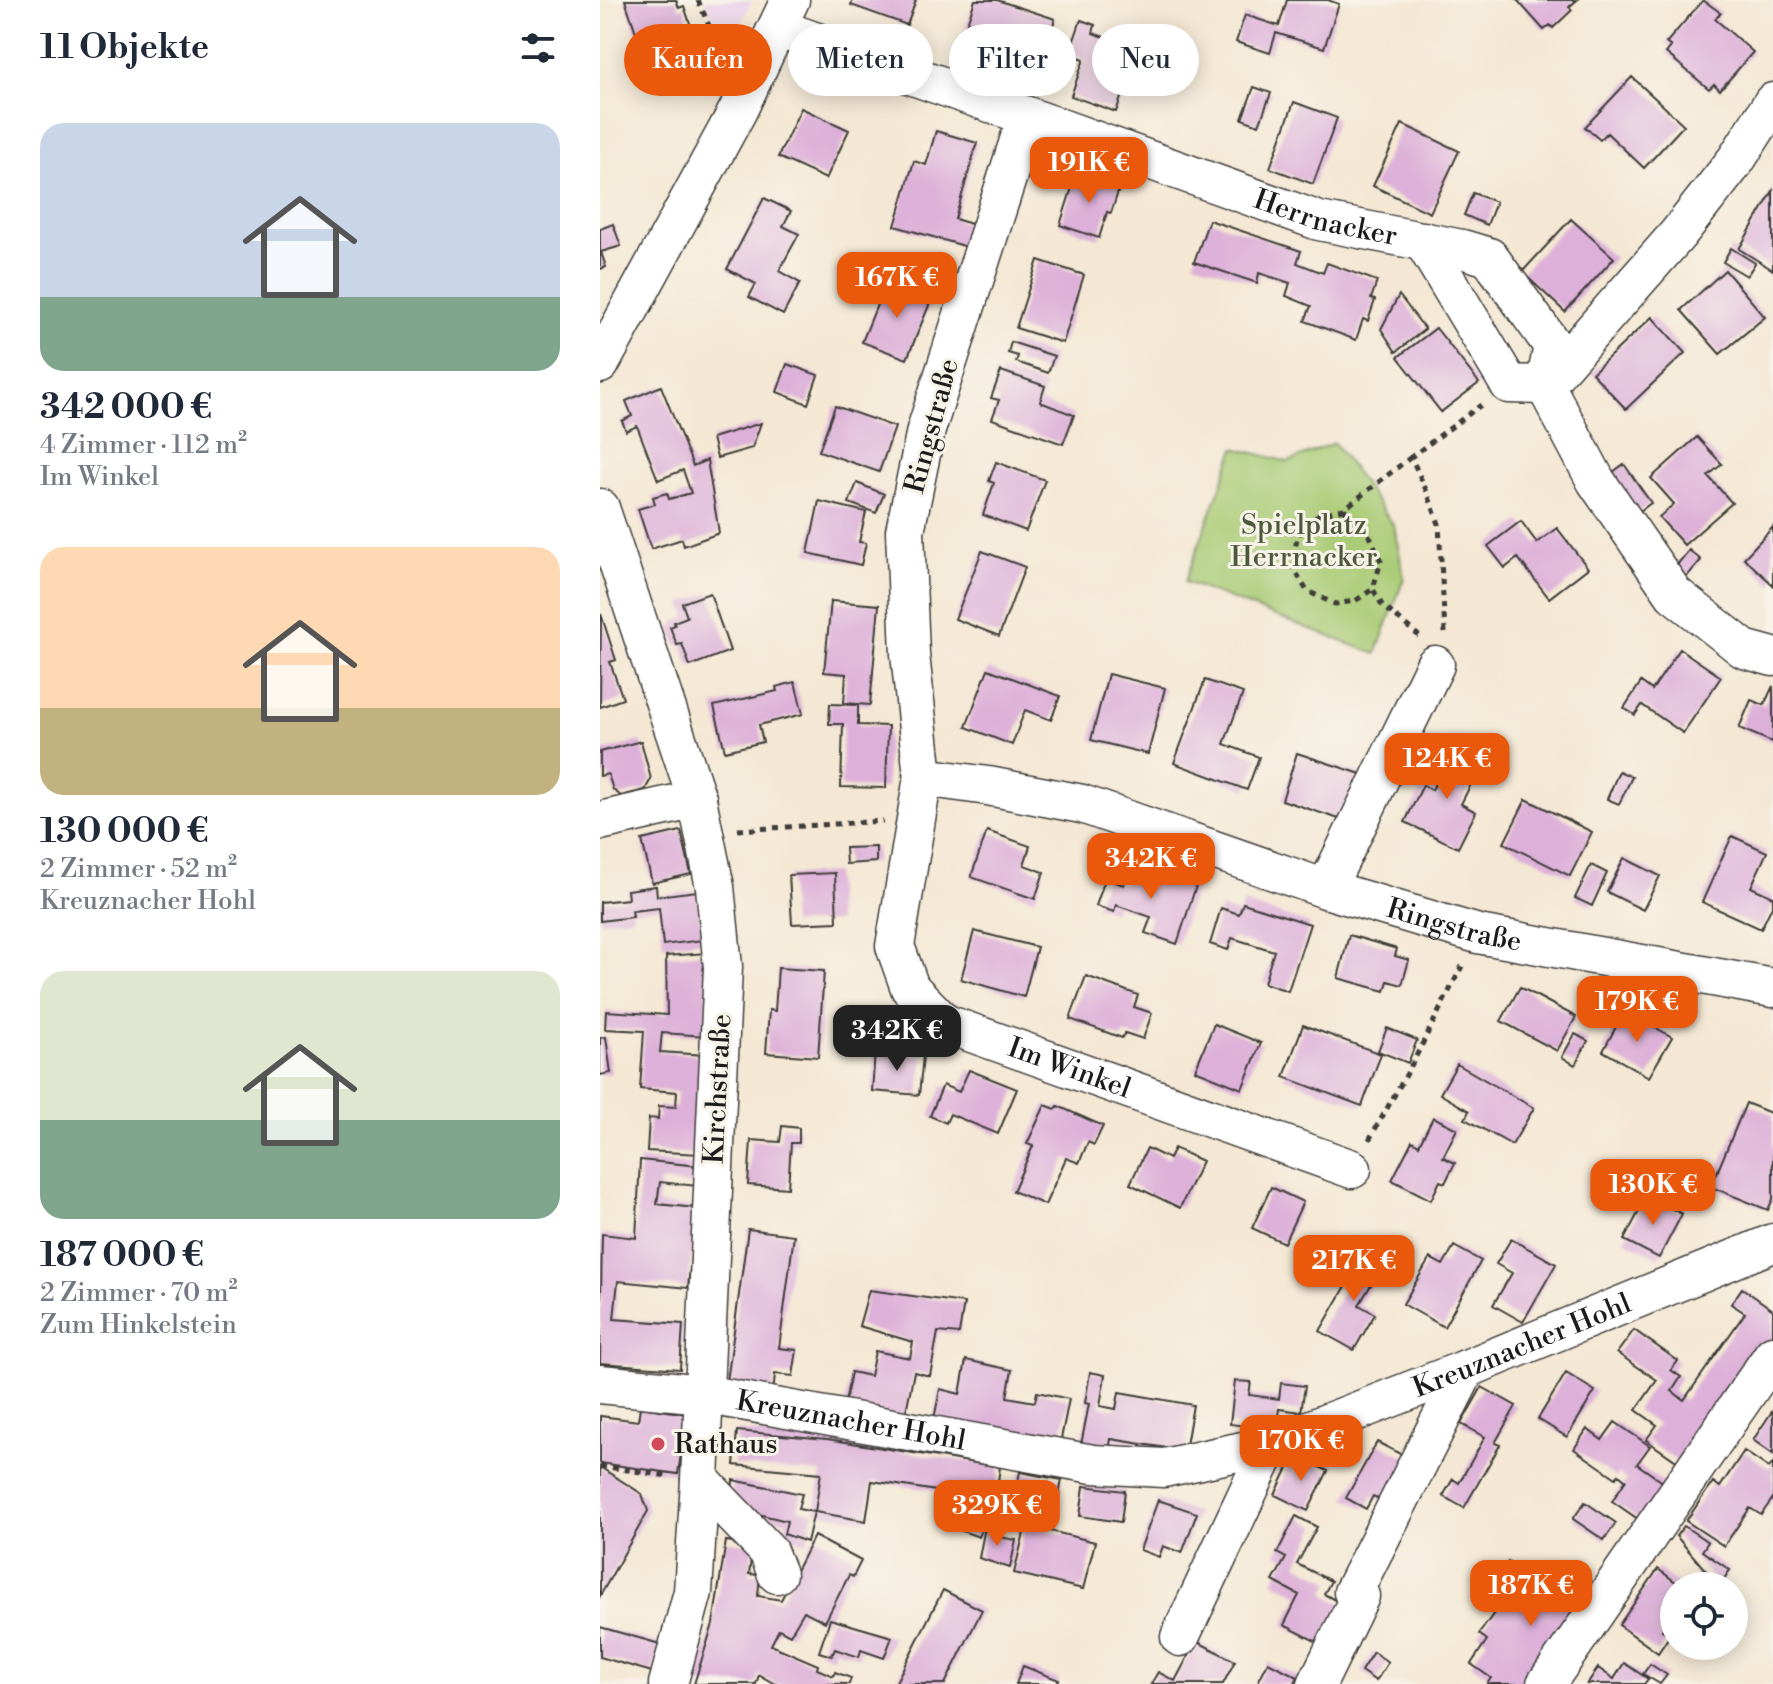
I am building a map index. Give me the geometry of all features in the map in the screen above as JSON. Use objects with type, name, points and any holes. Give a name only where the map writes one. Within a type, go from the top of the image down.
[{"type":"street","points":[[600,364],[738,110],[784,14],[1027,116]]},
{"type":"street","points":[[1527,384],[1678,234],[1736,160],[1773,102]]},
{"type":"street","name":"Herrnacker","points":[[1027,116],[1319,221],[1489,257],[1553,346],[1527,384]]},
{"type":"street","name":"Ringstraße","points":[[1027,116],[926,430],[905,531],[910,654],[923,777],[1082,804],[1326,889],[1478,934],[1773,988]]},
{"type":"street","points":[[1423,241],[1674,594],[1744,649],[1773,657]]},
{"type":"street","name":"Kirchstraße","points":[[600,508],[701,816],[715,887],[723,967],[693,1592],[668,1684]]},
{"type":"street","points":[[1326,889],[1435,665]]},
{"type":"street","name":"Im Winkel","points":[[923,777],[895,946],[910,988],[944,1023],[1352,1169]]},
{"type":"street","points":[[600,821],[701,816]]},
{"type":"street","name":"Kreuznacher Hohl","points":[[600,1384],[703,1394],[1093,1464],[1164,1468],[1270,1445],[1466,1369],[1773,1243]]},
{"type":"street","points":[[1546,1684],[1773,1355]]},
{"type":"street","points":[[1317,1684],[1360,1596],[1353,1592],[1466,1369]]},
{"type":"street","points":[[1180,1637],[1270,1445]]},
{"type":"street","points":[[700,1480],[768,1551],[777,1574]]},
{"type":"path","points":[[698,0],[726,67],[738,110]]},
{"type":"path","points":[[1344,509],[1371,538],[1381,561],[1373,589],[1355,601],[1335,604],[1307,591],[1293,567],[1297,536],[1319,514],[1344,509],[1411,457],[1527,384]]},
{"type":"path","points":[[1411,457],[1439,524],[1446,630],[1435,665]]},
{"type":"path","points":[[1373,589],[1382,605],[1421,639],[1435,665]]},
{"type":"path","points":[[701,816],[915,819]]},
{"type":"path","points":[[1352,1169],[1410,1068],[1478,934]]},
{"type":"path","points":[[600,1466],[700,1480]]},
{"type":"shaded area","points":[[705,0],[752,0],[741,24],[716,24]]},
{"type":"green space","name":"Spielplatz Herrnacker","points":[[1334,443],[1394,526],[1404,578],[1376,654],[1185,582],[1235,448],[1288,462]]},
{"type":"building","points":[[625,0],[676,0],[679,8],[684,6],[690,24],[633,24]]},
{"type":"building","points":[[853,0],[916,0],[907,24],[851,5]]},
{"type":"building","points":[[975,0],[997,0],[1055,19],[1054,24],[967,24]]},
{"type":"building","points":[[1287,0],[1328,0],[1339,4],[1324,48],[1276,33],[1270,53],[1236,42],[1245,15],[1279,26]]},
{"type":"building","points":[[1517,0],[1577,0],[1569,7],[1572,10],[1553,28],[1550,25],[1544,30]]},
{"type":"building","points":[[1703,0],[1721,13],[1715,19],[1753,52],[1720,90],[1714,84],[1709,89],[1666,53],[1671,47],[1666,43]]},
{"type":"building","points":[[1081,20],[1092,24],[1092,96],[1122,96],[1116,112],[1071,96],[1076,96],[1076,82],[1084,59],[1076,56],[1076,34]]},
{"type":"building","points":[[1632,77],[1684,125],[1644,168],[1607,133],[1600,140],[1585,127]]},
{"type":"building","points":[[1254,87],[1271,93],[1259,125],[1242,119]]},
{"type":"building","points":[[1294,102],[1337,118],[1313,184],[1270,168]]},
{"type":"building","points":[[801,108],[849,130],[826,179],[778,157]]},
{"type":"building","points":[[1402,124],[1459,151],[1430,213],[1373,186]]},
{"type":"building","points":[[936,131],[977,143],[955,219],[978,226],[971,248],[895,226],[914,161],[926,165]]},
{"type":"building","points":[[1077,172],[1120,186],[1099,238],[1060,225]]},
{"type":"building","points":[[1773,191],[1773,270],[1739,249]]},
{"type":"building","points":[[1473,193],[1496,202],[1487,225],[1464,215]]},
{"type":"building","points":[[764,198],[791,211],[783,226],[799,234],[779,271],[800,283],[783,315],[749,297],[756,284],[727,269]]},
{"type":"building","points":[[1571,219],[1614,258],[1565,312],[1522,272]]},
{"type":"building","points":[[1209,220],[1301,251],[1297,263],[1323,273],[1327,263],[1377,281],[1368,321],[1363,319],[1356,340],[1305,321],[1311,306],[1286,296],[1290,283],[1259,273],[1257,283],[1194,262]]},
{"type":"building","points":[[613,224],[621,246],[601,252],[606,267],[600,269],[600,229]]},
{"type":"building","points":[[1731,248],[1755,263],[1747,276],[1723,262]]},
{"type":"building","points":[[1038,260],[1084,275],[1063,343],[1016,328]]},
{"type":"building","points":[[1725,270],[1765,317],[1720,354],[1681,310]]},
{"type":"building","points":[[887,280],[932,298],[907,359],[862,342]]},
{"type":"building","points":[[1399,295],[1425,329],[1396,352],[1381,329]]},
{"type":"building","points":[[1652,317],[1685,353],[1626,409],[1592,373]]},
{"type":"building","points":[[1436,328],[1479,383],[1441,412],[1398,357]]},
{"type":"building","points":[[1011,342],[1054,356],[1048,373],[1016,362],[1018,356],[1008,353]]},
{"type":"building","points":[[787,364],[818,375],[808,404],[777,392]]},
{"type":"building","points":[[1001,371],[1045,386],[1040,402],[1074,415],[1063,444],[992,419],[999,400],[991,398]]},
{"type":"building","points":[[661,386],[693,466],[707,460],[719,533],[684,546],[682,539],[651,549],[638,509],[655,504],[653,497],[667,493],[669,499],[691,493],[683,470],[658,480],[637,426],[626,431],[622,421],[632,416],[626,401]]},
{"type":"building","points":[[835,406],[895,427],[879,472],[819,451]]},
{"type":"building","points":[[761,423],[752,448],[717,458],[712,438]]},
{"type":"building","points":[[1697,437],[1722,464],[1708,476],[1732,503],[1684,545],[1659,517],[1674,504],[1651,478]]},
{"type":"building","points":[[996,462],[1045,480],[1026,531],[983,515],[994,483],[989,481]]},
{"type":"building","points":[[1624,464],[1651,503],[1630,518],[1602,480]]},
{"type":"building","points":[[857,483],[884,494],[876,513],[849,503]]},
{"type":"building","points":[[819,501],[866,512],[859,542],[866,543],[861,565],[808,553]]},
{"type":"building","points":[[1521,521],[1537,543],[1557,528],[1588,568],[1549,598],[1518,558],[1505,568],[1488,546]]},
{"type":"building","points":[[1773,527],[1773,585],[1744,558]]},
{"type":"building","points":[[1689,550],[1701,560],[1683,581],[1672,571]]},
{"type":"building","points":[[982,551],[1025,567],[999,636],[955,619]]},
{"type":"building","points":[[710,593],[730,651],[690,666],[682,644],[677,645],[670,627],[687,617],[682,603]]},
{"type":"building","points":[[831,601],[879,605],[870,705],[844,703],[846,674],[824,672]]},
{"type":"building","points":[[601,614],[616,660],[610,662],[623,699],[600,707]]},
{"type":"building","points":[[1680,649],[1721,677],[1683,733],[1642,705],[1635,715],[1624,708],[1641,682],[1652,690]]},
{"type":"building","points":[[988,669],[1060,696],[1051,720],[1025,710],[1012,745],[966,727]]},
{"type":"building","points":[[1108,674],[1165,688],[1148,754],[1091,740]]},
{"type":"building","points":[[1205,680],[1243,693],[1224,744],[1259,757],[1247,790],[1174,763]]},
{"type":"building","points":[[795,682],[803,714],[759,725],[763,742],[725,751],[714,706],[777,691],[776,687]]},
{"type":"building","points":[[1773,686],[1772,742],[1739,728],[1751,700],[1764,705]]},
{"type":"building","points":[[830,704],[858,705],[858,725],[888,726],[886,788],[841,787],[843,724],[829,724]]},
{"type":"building","points":[[641,741],[651,779],[645,790],[621,796],[613,790],[608,774],[600,776],[600,752]]},
{"type":"building","points":[[1453,747],[1482,762],[1461,804],[1476,812],[1458,848],[1405,822],[1423,785],[1432,790]]},
{"type":"building","points":[[1297,753],[1361,774],[1345,821],[1282,800]]},
{"type":"building","points":[[1619,771],[1632,777],[1619,804],[1607,799]]},
{"type":"building","points":[[1526,799],[1592,832],[1570,876],[1504,843]]},
{"type":"building","points":[[681,831],[691,874],[652,883],[642,840]]},
{"type":"building","points":[[987,831],[1030,846],[1024,865],[1044,872],[1035,899],[971,877]]},
{"type":"building","points":[[1732,836],[1767,852],[1751,887],[1773,897],[1773,904],[1761,929],[1702,902]]},
{"type":"building","points":[[876,847],[876,862],[846,864],[845,848]]},
{"type":"building","points":[[1624,858],[1660,876],[1643,910],[1607,892]]},
{"type":"building","points":[[1130,864],[1196,886],[1177,944],[1145,933],[1151,917],[1116,905],[1114,912],[1096,906],[1105,879],[1124,885]]},
{"type":"building","points":[[1591,865],[1607,873],[1592,906],[1575,898]]},
{"type":"building","points":[[835,873],[837,922],[792,924],[789,875]]},
{"type":"building","points":[[656,886],[657,896],[697,891],[703,940],[663,945],[659,908],[632,911],[633,917],[600,921],[600,902],[628,899],[627,890]]},
{"type":"building","points":[[1243,903],[1310,924],[1288,991],[1264,983],[1274,951],[1232,938],[1228,950],[1210,944],[1221,908],[1239,914]]},
{"type":"building","points":[[974,931],[1037,947],[1024,997],[961,979]]},
{"type":"building","points":[[1349,935],[1397,949],[1395,956],[1409,960],[1402,985],[1388,981],[1385,991],[1338,978]]},
{"type":"building","points":[[707,953],[707,1036],[662,1033],[660,1052],[706,1055],[699,1154],[647,1151],[649,1118],[658,1119],[659,1106],[676,1107],[677,1092],[640,1089],[644,1031],[605,1029],[606,1011],[667,1015],[666,956]]},
{"type":"building","points":[[778,968],[824,971],[818,1057],[766,1053],[769,1010],[775,1011]]},
{"type":"building","points":[[1086,976],[1138,995],[1134,1007],[1152,1013],[1143,1039],[1125,1033],[1122,1038],[1070,1019]]},
{"type":"building","points":[[1520,987],[1576,1017],[1557,1051],[1501,1021]]},
{"type":"building","points":[[1625,1010],[1672,1037],[1649,1077],[1603,1051]]},
{"type":"building","points":[[1214,1024],[1261,1043],[1242,1089],[1195,1070]]},
{"type":"building","points":[[1303,1025],[1381,1054],[1362,1106],[1284,1077]]},
{"type":"building","points":[[1387,1028],[1417,1040],[1408,1063],[1378,1051]]},
{"type":"building","points":[[1575,1034],[1588,1041],[1575,1065],[1562,1057]]},
{"type":"building","points":[[606,1037],[611,1073],[600,1075],[600,1038]]},
{"type":"building","points":[[875,1052],[923,1056],[919,1095],[872,1091]]},
{"type":"building","points":[[1457,1064],[1534,1108],[1512,1145],[1465,1119],[1469,1111],[1440,1094]]},
{"type":"building","points":[[969,1070],[1017,1089],[998,1134],[950,1114],[946,1123],[930,1116],[943,1085],[959,1092]]},
{"type":"building","points":[[1746,1103],[1773,1114],[1773,1199],[1768,1210],[1711,1187]]},
{"type":"building","points":[[1045,1105],[1056,1109],[1058,1106],[1103,1126],[1094,1145],[1088,1142],[1079,1163],[1066,1158],[1045,1205],[1013,1191],[1033,1146],[1027,1144]]},
{"type":"building","points":[[1433,1117],[1457,1129],[1443,1157],[1455,1163],[1445,1183],[1440,1181],[1431,1200],[1392,1180],[1412,1141],[1419,1145]]},
{"type":"building","points":[[782,1126],[799,1128],[799,1143],[791,1143],[788,1188],[748,1185],[751,1140],[780,1142]]},
{"type":"building","points":[[1147,1148],[1169,1159],[1174,1148],[1202,1161],[1180,1208],[1130,1184]]},
{"type":"building","points":[[640,1160],[699,1166],[697,1186],[660,1182],[657,1204],[696,1208],[688,1288],[618,1281],[614,1319],[683,1324],[680,1369],[600,1363],[602,1234],[636,1238]]},
{"type":"building","points":[[1271,1187],[1303,1202],[1284,1243],[1252,1228]]},
{"type":"building","points":[[1647,1196],[1682,1214],[1659,1258],[1624,1240]]},
{"type":"building","points":[[748,1229],[794,1235],[779,1348],[797,1350],[793,1376],[775,1374],[773,1395],[726,1389]]},
{"type":"building","points":[[1511,1239],[1556,1264],[1523,1322],[1493,1305],[1512,1273],[1496,1264]]},
{"type":"building","points":[[1454,1246],[1481,1261],[1444,1327],[1403,1304],[1430,1258],[1443,1265]]},
{"type":"building","points":[[1368,1248],[1387,1258],[1359,1305],[1375,1314],[1354,1350],[1320,1331]]},
{"type":"building","points":[[1742,1288],[1773,1310],[1773,1348],[1688,1469],[1646,1440],[1657,1425],[1636,1410],[1657,1380],[1617,1353],[1634,1330],[1678,1361],[1671,1370],[1681,1377],[1672,1391],[1684,1400],[1745,1313],[1731,1304]]},
{"type":"building","points":[[869,1290],[964,1303],[959,1334],[938,1332],[930,1376],[914,1372],[904,1421],[844,1408],[851,1372],[870,1376],[875,1351],[910,1358],[913,1342],[859,1326]]},
{"type":"building","points":[[966,1360],[1012,1370],[1007,1397],[1035,1402],[1037,1392],[1069,1399],[1059,1449],[933,1424],[940,1389],[960,1394]]},
{"type":"building","points":[[1090,1372],[1105,1375],[1100,1406],[1116,1409],[1119,1392],[1193,1405],[1185,1451],[1111,1439],[1108,1456],[1080,1450],[1089,1404],[1085,1403]]},
{"type":"building","points":[[1566,1373],[1595,1391],[1567,1437],[1538,1419]]},
{"type":"building","points":[[1235,1381],[1251,1382],[1249,1395],[1279,1399],[1281,1383],[1305,1386],[1301,1412],[1279,1409],[1276,1430],[1230,1424]]},
{"type":"building","points":[[1482,1387],[1516,1406],[1495,1443],[1500,1445],[1464,1508],[1443,1496],[1453,1479],[1459,1483],[1485,1437],[1461,1424]]},
{"type":"building","name":"Rathaus","points":[[640,1407],[687,1414],[678,1474],[600,1463],[600,1416],[638,1421]]},
{"type":"building","points":[[1773,1410],[1773,1454],[1753,1440]]},
{"type":"building","points":[[1615,1422],[1650,1446],[1637,1464],[1674,1490],[1648,1526],[1612,1501],[1626,1480],[1619,1474],[1616,1478],[1574,1449],[1587,1429],[1602,1440]]},
{"type":"building","points":[[737,1431],[827,1439],[1000,1467],[996,1496],[975,1493],[975,1497],[872,1481],[866,1521],[815,1512],[821,1473],[734,1465]]},
{"type":"building","points":[[1377,1442],[1412,1460],[1389,1504],[1373,1496],[1366,1509],[1346,1498]]},
{"type":"building","points":[[1744,1451],[1769,1468],[1773,1463],[1773,1498],[1761,1515],[1750,1508],[1724,1546],[1686,1521],[1713,1482],[1720,1487]]},
{"type":"building","points":[[1294,1455],[1328,1471],[1308,1511],[1275,1495]]},
{"type":"building","points":[[600,1467],[642,1494],[648,1511],[600,1596]]},
{"type":"building","points":[[1020,1472],[1062,1480],[1056,1511],[1013,1502]]},
{"type":"building","points":[[733,1480],[802,1494],[798,1509],[814,1512],[807,1542],[784,1534],[787,1521],[750,1512],[732,1496]]},
{"type":"building","points":[[1084,1486],[1125,1491],[1121,1522],[1080,1516]]},
{"type":"building","points":[[1158,1500],[1197,1513],[1182,1553],[1163,1546],[1159,1557],[1140,1550]]},
{"type":"building","points":[[1585,1502],[1616,1523],[1604,1540],[1573,1519]]},
{"type":"building","points":[[966,1510],[986,1518],[979,1537],[959,1530]]},
{"type":"building","points":[[1296,1516],[1317,1527],[1297,1564],[1331,1581],[1324,1594],[1344,1605],[1323,1645],[1284,1625],[1299,1595],[1273,1581],[1286,1558],[1277,1553]]},
{"type":"building","points":[[1026,1525],[1095,1542],[1083,1589],[1014,1573]]},
{"type":"building","points":[[1684,1526],[1708,1542],[1702,1551],[1730,1570],[1707,1572],[1676,1536]]},
{"type":"building","points":[[985,1527],[1000,1530],[999,1537],[1016,1540],[1010,1568],[979,1558]]},
{"type":"building","points":[[814,1536],[861,1561],[853,1577],[849,1575],[825,1622],[804,1611],[790,1635],[779,1629],[771,1645],[818,1665],[817,1669],[833,1676],[835,1672],[851,1678],[849,1684],[775,1684],[759,1675],[756,1684],[694,1684],[713,1624],[726,1541],[753,1545],[749,1574],[760,1575],[758,1596],[781,1600]]},
{"type":"building","points":[[1508,1562],[1535,1581],[1523,1597],[1538,1607],[1563,1570],[1599,1596],[1537,1684],[1487,1684],[1491,1678],[1471,1664],[1487,1640],[1479,1634],[1511,1589],[1497,1579]]},
{"type":"building","points":[[1658,1569],[1662,1572],[1658,1653],[1619,1625]]},
{"type":"building","points":[[943,1590],[982,1610],[945,1684],[895,1684]]},
{"type":"building","points":[[830,1619],[892,1637],[884,1658],[861,1650],[859,1657],[835,1649],[832,1656],[819,1652]]},
{"type":"building","points":[[600,1627],[660,1644],[652,1672],[600,1657]]},
{"type":"building","points":[[1196,1641],[1235,1661],[1223,1684],[1151,1684],[1158,1672],[1175,1681]]},
{"type":"building","points":[[1373,1652],[1388,1662],[1376,1681],[1361,1671]]},
{"type":"building","points":[[1268,1662],[1298,1677],[1294,1684],[1257,1684]]},
{"type":"building","points":[[1624,1663],[1648,1679],[1644,1684],[1587,1684],[1598,1668],[1614,1679]]},
{"type":"building","points":[[1650,1664],[1667,1675],[1660,1684],[1643,1674]]},
{"type":"building","points":[[1023,1666],[1059,1680],[1057,1684],[1016,1684]]},
{"type":"place","name":"Rathaus","points":[[658,1444]]}]
